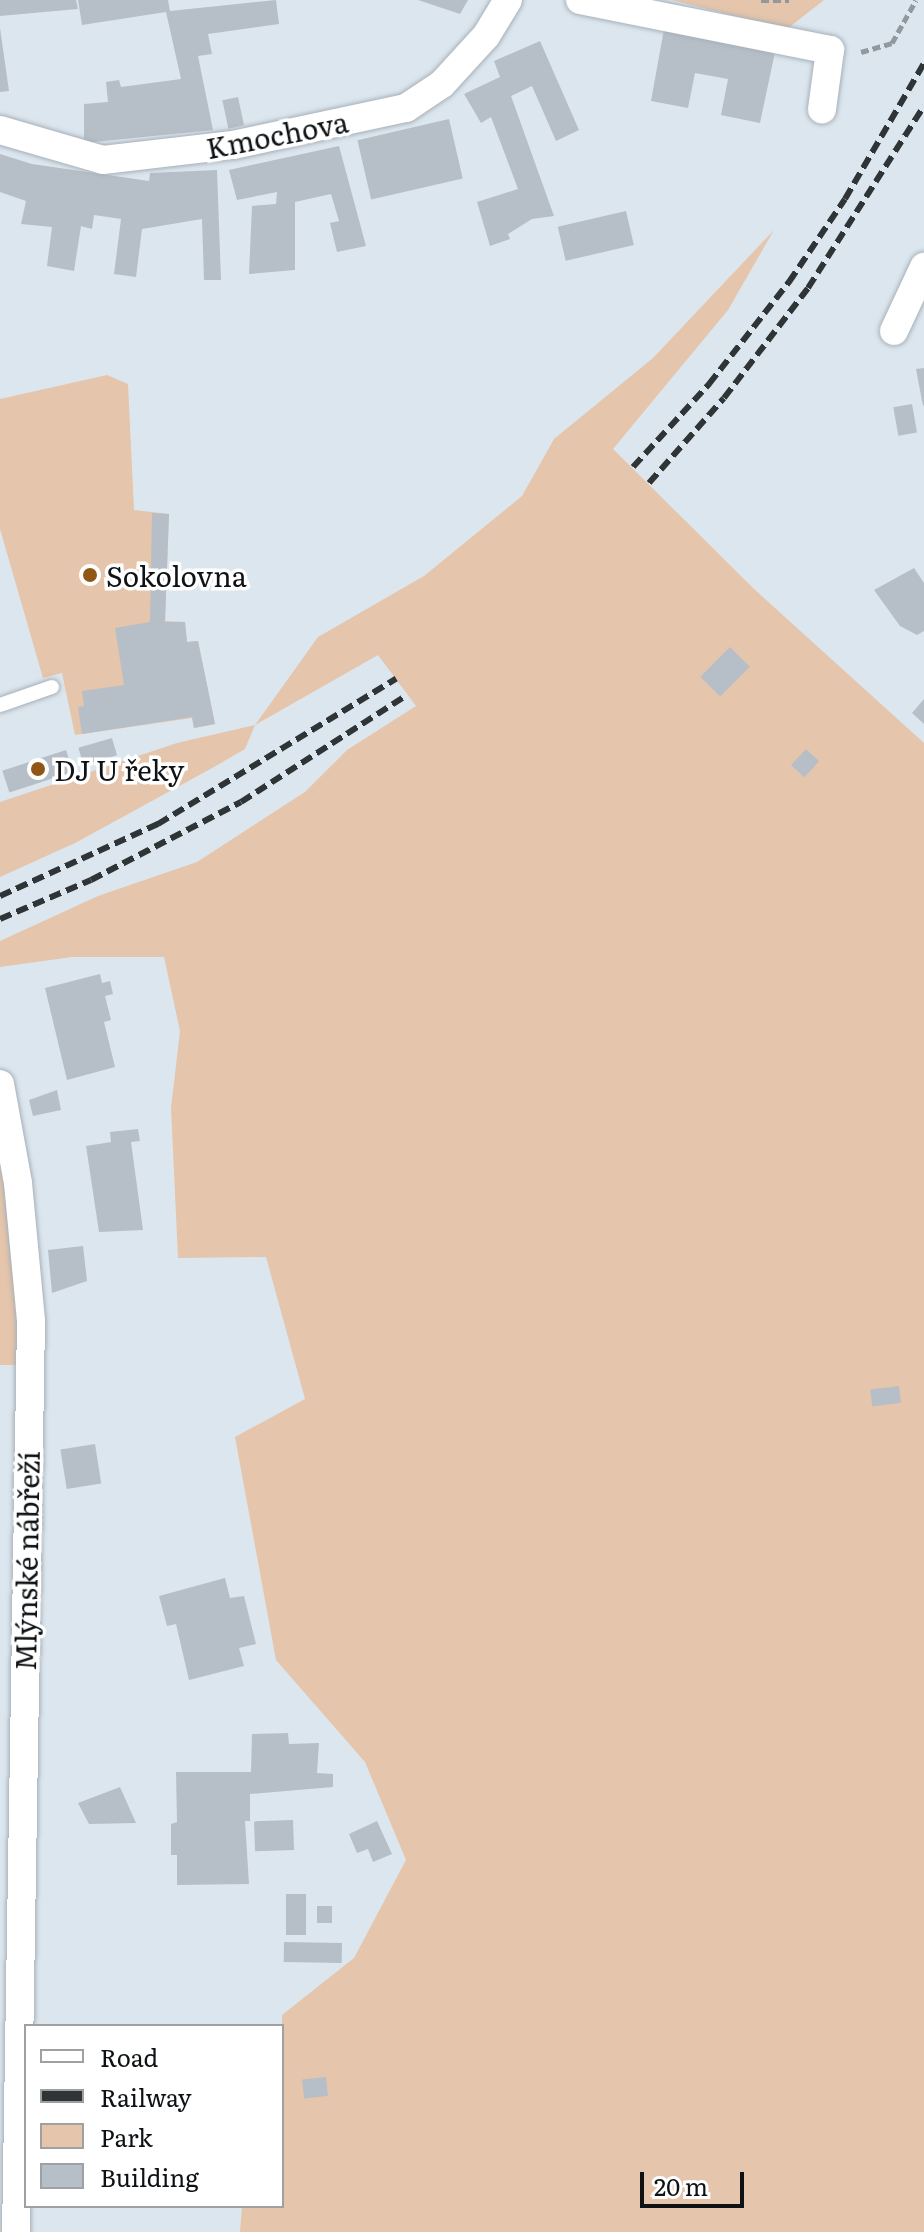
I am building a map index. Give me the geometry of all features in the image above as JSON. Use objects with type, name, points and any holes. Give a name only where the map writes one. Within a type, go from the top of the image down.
[{"type":"street","name":"Kmochova","points":[[0,130],[103,160],[233,145],[406,108],[442,84],[486,36],[508,0]]},
{"type":"street","points":[[580,0],[830,50],[822,109]]},
{"type":"street","points":[[894,331],[924,267]]},
{"type":"street","name":"Mlýnské nábřeží","points":[[0,1084],[18,1183],[31,1321],[16,2232]]},
{"type":"lane","points":[[0,705],[52,687]]},
{"type":"path","points":[[761,0],[789,0]]},
{"type":"path","points":[[864,52],[892,43],[916,0]]},
{"type":"green space","points":[[672,0],[824,0],[787,29]]},
{"type":"green space","points":[[774,230],[728,310],[613,449],[754,589],[924,743],[924,2232],[240,2232],[242,2208],[284,2208],[282,2015],[354,1958],[406,1860],[365,1762],[276,1660],[235,1437],[305,1399],[266,1257],[178,1258],[171,1108],[180,1031],[164,957],[72,957],[0,967],[0,941],[98,896],[197,862],[305,792],[347,750],[416,706],[378,655],[255,725],[318,637],[424,576],[522,496],[554,439],[653,358]]},
{"type":"green space","name":"Sokolovna","points":[[107,375],[128,384],[134,510],[169,514],[165,621],[185,622],[187,642],[198,641],[215,724],[194,728],[192,718],[75,735],[62,673],[43,678],[0,529],[0,399]]},
{"type":"green space","points":[[255,725],[245,749],[75,843],[0,877],[0,802],[177,743]]},
{"type":"green space","points":[[0,1124],[24,1271],[20,1365],[0,1365]]},
{"type":"building","points":[[0,0],[76,0],[78,9],[0,16]]},
{"type":"building","points":[[78,0],[168,0],[170,11],[276,0],[279,24],[208,34],[212,54],[198,56],[213,130],[84,143],[84,104],[108,102],[106,82],[119,80],[121,87],[181,79],[166,12],[82,25]]},
{"type":"building","points":[[418,0],[468,0],[460,14]]},
{"type":"building","points":[[0,28],[9,91],[0,92]]},
{"type":"building","points":[[664,29],[775,52],[760,123],[721,115],[728,79],[695,73],[688,108],[651,101]]},
{"type":"building","points":[[540,41],[579,130],[556,141],[532,86],[511,96],[554,216],[532,219],[508,234],[510,239],[490,246],[477,202],[518,189],[491,117],[481,123],[464,94],[500,77],[494,61]]},
{"type":"building","points":[[238,97],[244,125],[228,129],[222,100]]},
{"type":"building","points":[[449,119],[463,178],[371,200],[357,140]]},
{"type":"building","points":[[339,146],[366,246],[337,252],[330,223],[339,221],[331,194],[295,202],[295,270],[249,274],[252,206],[276,204],[277,192],[237,200],[229,170]]},
{"type":"building","points":[[0,154],[32,164],[149,181],[150,173],[217,170],[221,280],[204,280],[202,219],[142,229],[136,277],[114,274],[121,219],[94,215],[92,229],[81,226],[74,271],[47,266],[52,227],[21,224],[26,201],[0,192]]},
{"type":"building","points":[[626,211],[634,245],[566,261],[558,227]]},
{"type":"building","points":[[924,368],[924,405],[923,406],[916,369]]},
{"type":"building","points":[[912,404],[917,433],[898,436],[893,407]]},
{"type":"building","points":[[152,513],[169,514],[165,622],[185,622],[187,642],[198,641],[215,724],[194,728],[192,717],[82,734],[78,707],[84,706],[82,691],[124,685],[115,628],[150,622]]},
{"type":"building","points":[[914,568],[924,583],[924,631],[917,635],[900,626],[874,590]]},
{"type":"building","points":[[730,647],[750,667],[720,696],[700,677]]},
{"type":"building","points":[[924,699],[924,724],[912,713]]},
{"type":"building","points":[[112,738],[117,755],[83,765],[78,748]]},
{"type":"building","points":[[806,749],[819,761],[804,777],[791,765]]},
{"type":"building","points":[[66,750],[73,772],[9,793],[2,771]]},
{"type":"building","points":[[100,974],[102,983],[110,981],[113,994],[105,996],[111,1020],[104,1022],[115,1067],[67,1080],[45,988]]},
{"type":"building","points":[[57,1090],[61,1110],[33,1116],[29,1100]]},
{"type":"building","points":[[138,1129],[140,1141],[131,1142],[143,1230],[99,1232],[86,1146],[111,1142],[110,1132]]},
{"type":"building","points":[[83,1246],[87,1281],[52,1293],[48,1250]]},
{"type":"building","points":[[899,1386],[901,1403],[872,1406],[870,1390]]},
{"type":"building","points":[[95,1444],[101,1484],[67,1489],[60,1449]]},
{"type":"building","points":[[225,1578],[230,1598],[244,1596],[256,1644],[239,1648],[244,1666],[189,1680],[176,1624],[167,1626],[159,1596]]},
{"type":"building","points":[[288,1733],[289,1744],[319,1743],[317,1773],[333,1774],[333,1787],[250,1794],[250,1821],[245,1821],[249,1884],[177,1885],[177,1855],[171,1855],[171,1824],[177,1822],[176,1772],[251,1772],[252,1734]]},
{"type":"building","points":[[120,1787],[136,1823],[89,1824],[78,1803]]},
{"type":"building","points":[[293,1820],[294,1850],[255,1851],[254,1821]]},
{"type":"building","points":[[377,1821],[392,1854],[373,1862],[368,1849],[357,1853],[349,1834]]},
{"type":"building","points":[[286,1894],[306,1894],[306,1935],[286,1935]]},
{"type":"building","points":[[317,1906],[332,1906],[332,1923],[317,1923]]},
{"type":"building","points":[[284,1942],[342,1943],[342,1963],[284,1962]]},
{"type":"building","points":[[326,2077],[328,2096],[304,2098],[302,2080]]},
{"type":"railway","points":[[633,467],[709,384],[789,282],[845,199],[924,63]]},
{"type":"railway","points":[[649,483],[724,398],[808,288],[924,106]]},
{"type":"railway","points":[[0,896],[158,824],[396,679]]},
{"type":"railway","points":[[0,919],[91,880],[241,802],[407,695]]},
{"type":"place","name":"Sokolovna","points":[[90,575]]},
{"type":"place","name":"DJ U řeky","points":[[38,769]]}]
